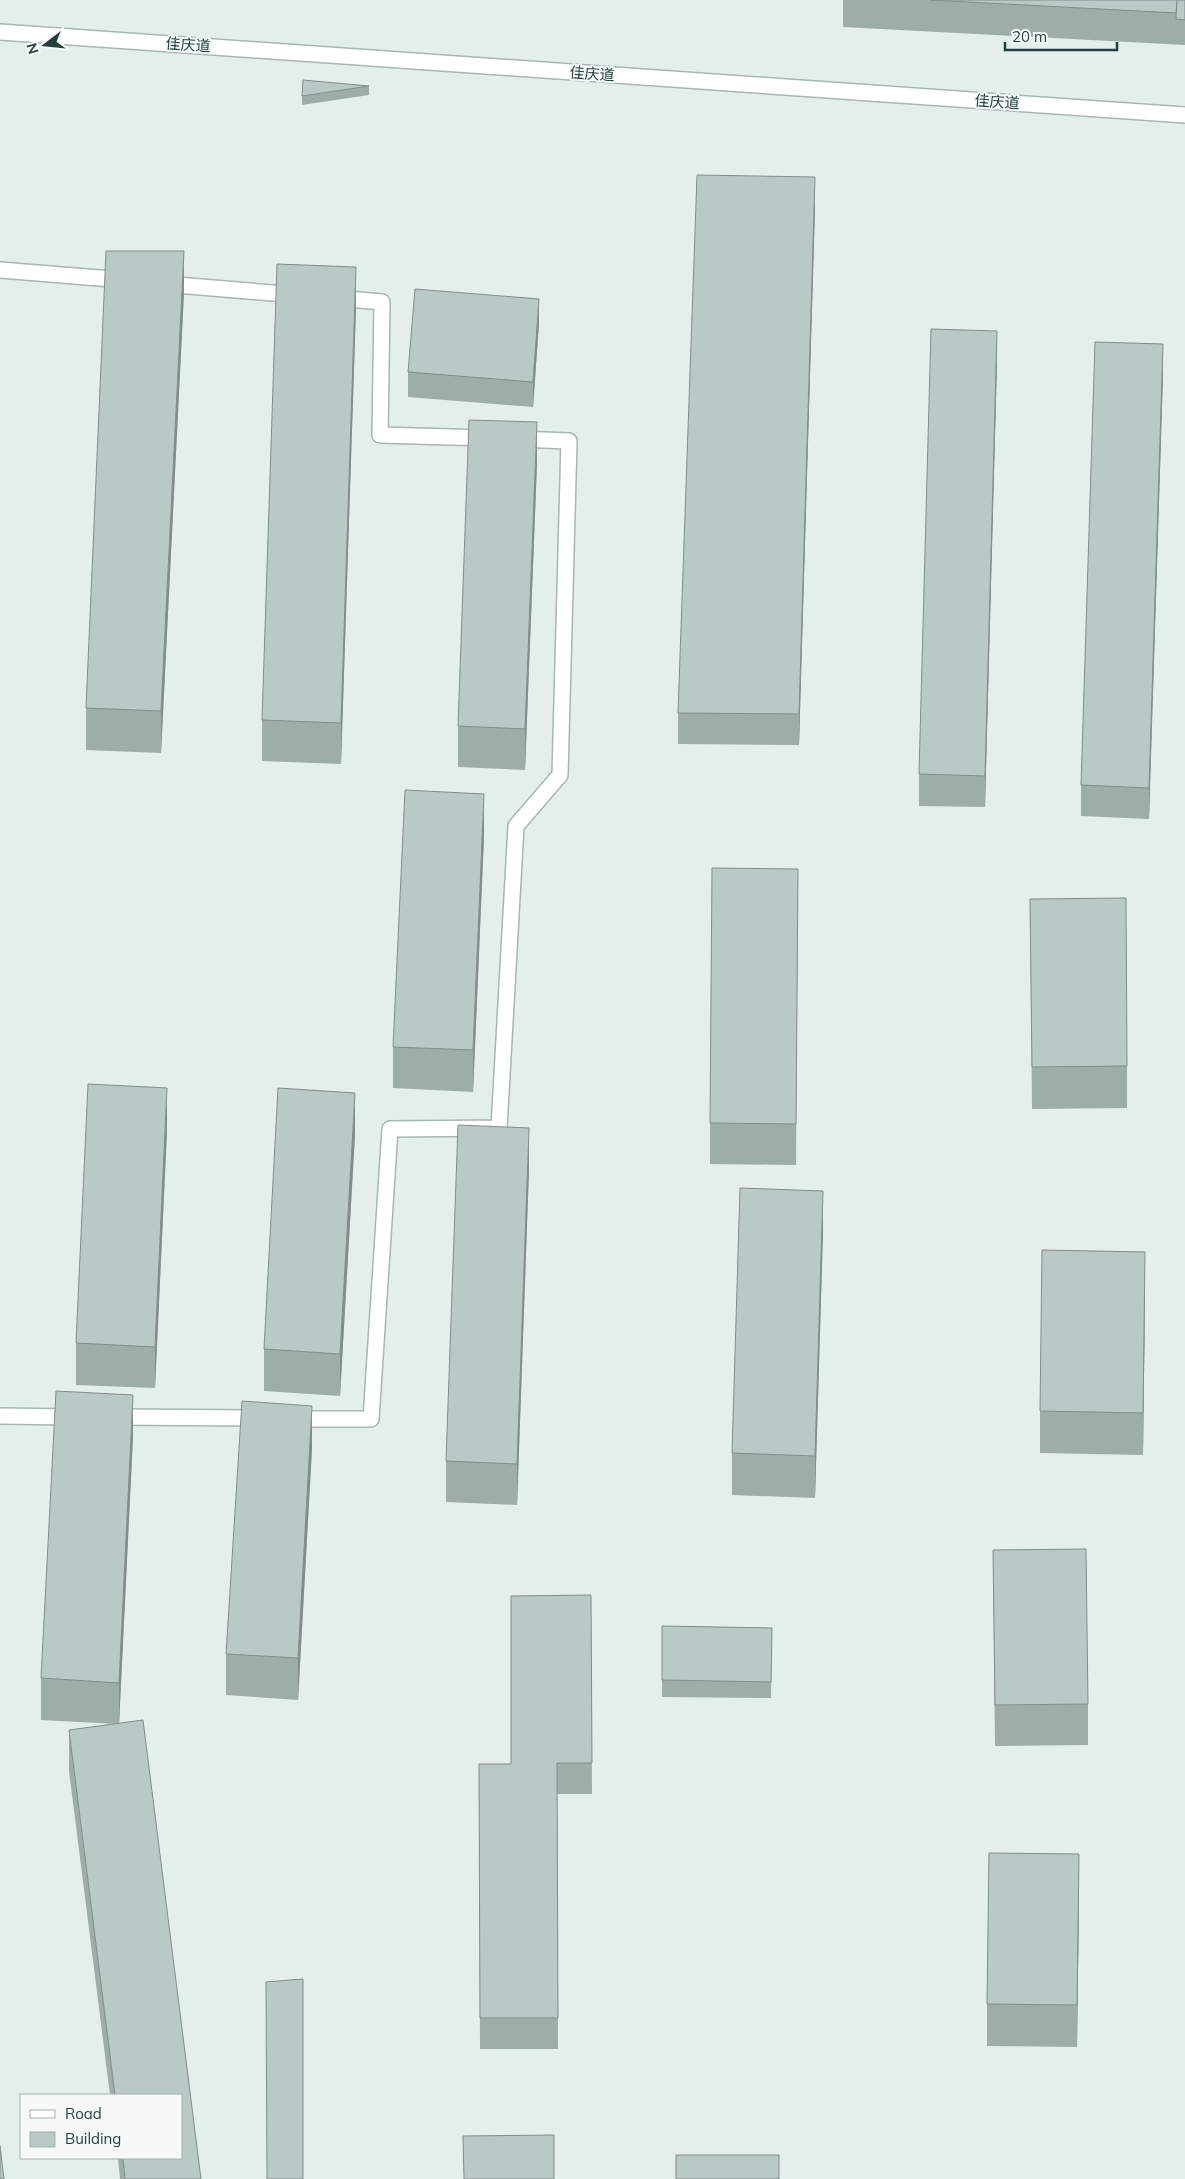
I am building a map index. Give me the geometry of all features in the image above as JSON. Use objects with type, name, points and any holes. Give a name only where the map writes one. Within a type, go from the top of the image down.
[{"type":"street","name":"佳庆道","points":[[0,32],[1185,115]]},
{"type":"street","points":[[0,270],[382,302],[380,435],[569,441],[560,775],[516,826],[499,1128],[390,1128],[371,1419],[0,1416]]},
{"type":"building","points":[[930,0],[1177,0],[1176,13]]},
{"type":"building","points":[[1177,0],[1185,0],[1185,20],[1176,19]]},
{"type":"building","points":[[303,80],[369,86],[302,96]]},
{"type":"building","points":[[697,175],[815,177],[799,714],[678,713]]},
{"type":"building","points":[[106,251],[184,251],[161,711],[86,708]]},
{"type":"building","points":[[277,264],[356,267],[341,723],[262,720]]},
{"type":"building","points":[[415,289],[539,299],[533,382],[408,372]]},
{"type":"building","points":[[931,329],[997,331],[985,776],[919,774]]},
{"type":"building","points":[[1095,342],[1163,344],[1149,788],[1081,785]]},
{"type":"building","points":[[469,420],[537,422],[525,729],[458,726]]},
{"type":"building","points":[[405,790],[484,794],[473,1050],[393,1047]]},
{"type":"building","points":[[712,868],[798,869],[796,1124],[710,1123]]},
{"type":"building","points":[[1126,898],[1127,1066],[1032,1067],[1030,899]]},
{"type":"building","points":[[88,1084],[167,1088],[155,1347],[76,1343]]},
{"type":"building","points":[[278,1088],[355,1093],[340,1354],[264,1349]]},
{"type":"building","points":[[458,1125],[529,1128],[517,1464],[446,1461]]},
{"type":"building","points":[[740,1188],[823,1191],[815,1456],[732,1453]]},
{"type":"building","points":[[1042,1250],[1145,1252],[1143,1413],[1040,1411]]},
{"type":"building","points":[[56,1391],[133,1395],[119,1683],[41,1678]]},
{"type":"building","points":[[242,1401],[312,1406],[298,1658],[226,1654]]},
{"type":"building","points":[[1086,1549],[1088,1704],[995,1705],[993,1550]]},
{"type":"building","points":[[591,1595],[592,1763],[557,1763],[558,2018],[480,2018],[479,1764],[511,1764],[511,1596]]},
{"type":"building","points":[[662,1626],[772,1628],[771,1682],[662,1680]]},
{"type":"building","points":[[143,1720],[201,2179],[125,2179],[123,2159],[182,2159],[182,2094],[115,2094],[69,1730]]},
{"type":"building","points":[[989,1853],[1079,1854],[1077,2005],[987,2004]]},
{"type":"building","points":[[303,1979],[303,2179],[267,2179],[266,1982]]},
{"type":"building","points":[[554,2135],[554,2179],[464,2179],[463,2136]]},
{"type":"building","points":[[0,2146],[4,2179],[0,2179]]},
{"type":"building","points":[[676,2155],[779,2155],[779,2179],[676,2179]]}]
